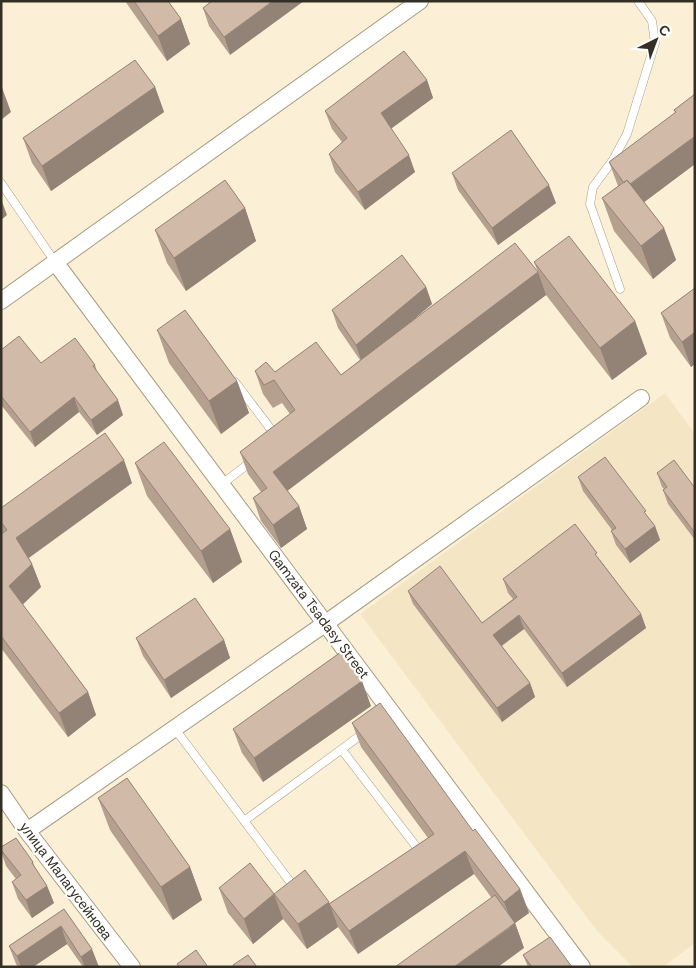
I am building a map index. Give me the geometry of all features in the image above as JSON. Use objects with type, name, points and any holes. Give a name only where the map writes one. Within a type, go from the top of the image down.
[{"type":"street","points":[[1,301],[420,1]]},
{"type":"street","name":"Gamzata Tsadasy Street","points":[[56,262],[326,623],[388,714],[582,967]]},
{"type":"street","points":[[27,831],[326,623],[641,398]]},
{"type":"street","name":"улица Малагусейнова","points":[[1,793],[27,831],[132,967]]},
{"type":"lane","points":[[620,289],[590,204],[593,187],[613,160],[627,134],[655,43],[652,21],[638,1]]},
{"type":"lane","points":[[1,183],[56,262]]},
{"type":"lane","points":[[229,375],[279,440],[272,446]]},
{"type":"lane","points":[[222,484],[258,456]]},
{"type":"lane","points":[[244,821],[370,728]]},
{"type":"lane","points":[[175,729],[294,887]]},
{"type":"lane","points":[[342,750],[415,845]]},
{"type":"shaded area","points":[[665,393],[695,434],[695,943],[663,967],[633,967],[597,931],[360,614]]},
{"type":"building","points":[[134,1],[168,1],[181,19],[158,36]]},
{"type":"building","points":[[212,1],[273,1],[224,37],[203,8]]},
{"type":"building","points":[[404,51],[427,80],[381,113],[409,155],[358,192],[329,154],[347,138],[325,111]]},
{"type":"building","points":[[135,60],[155,87],[42,166],[23,138]]},
{"type":"building","points":[[695,94],[695,138],[630,184],[627,180],[624,183],[609,162],[676,112],[674,110]]},
{"type":"building","points":[[511,130],[549,185],[492,228],[452,173]]},
{"type":"building","points":[[225,180],[245,208],[174,258],[155,230]]},
{"type":"building","points":[[627,180],[664,228],[641,246],[602,198]]},
{"type":"building","points":[[569,236],[635,321],[600,348],[534,262]]},
{"type":"building","points":[[515,243],[538,272],[273,472],[299,506],[273,525],[253,498],[267,488],[240,452],[295,410],[274,380],[264,385],[255,371],[266,362],[275,372],[316,342],[341,375]]},
{"type":"building","points":[[402,255],[426,287],[356,345],[332,310]]},
{"type":"building","points":[[695,288],[695,332],[682,342],[661,313]]},
{"type":"building","points":[[185,310],[237,381],[209,401],[157,330]]},
{"type":"building","points":[[19,336],[41,363],[75,338],[118,400],[91,420],[74,397],[30,432],[1,396],[1,350]]},
{"type":"building","points":[[105,433],[124,460],[16,538],[32,564],[9,586],[88,692],[59,713],[1,636],[1,534],[7,530],[1,522],[1,508]]},
{"type":"building","points":[[164,442],[230,529],[201,551],[135,463]]},
{"type":"building","points":[[605,457],[646,511],[644,512],[655,526],[625,549],[611,531],[616,528],[578,477]]},
{"type":"building","points":[[674,460],[695,488],[695,533],[663,490],[667,487],[657,473]]},
{"type":"building","points":[[575,524],[597,553],[595,554],[641,614],[562,673],[519,615],[493,635],[530,683],[497,708],[408,591],[440,566],[482,623],[517,597],[503,579]]},
{"type":"building","points":[[195,598],[224,640],[164,680],[136,638]]},
{"type":"building","points":[[341,652],[362,681],[254,758],[233,729]]},
{"type":"building","points":[[380,703],[473,831],[475,829],[520,889],[504,902],[465,851],[349,931],[329,904],[434,834],[352,723]]},
{"type":"building","points":[[127,778],[190,867],[161,887],[98,798]]},
{"type":"building","points":[[16,838],[47,886],[26,900],[12,882],[21,875],[1,850],[1,847]]},
{"type":"building","points":[[250,863],[274,894],[244,919],[219,888]]},
{"type":"building","points":[[305,870],[329,902],[298,924],[274,894]]},
{"type":"building","points":[[495,895],[515,923],[454,967],[395,967]]},
{"type":"building","points":[[64,909],[92,949],[81,957],[61,926],[17,956],[9,946]]},
{"type":"building","points":[[550,937],[572,967],[532,967],[523,955]]},
{"type":"building","points":[[196,950],[208,967],[179,967],[177,964]]},
{"type":"building","points":[[248,955],[257,967],[234,967],[233,965]]}]
